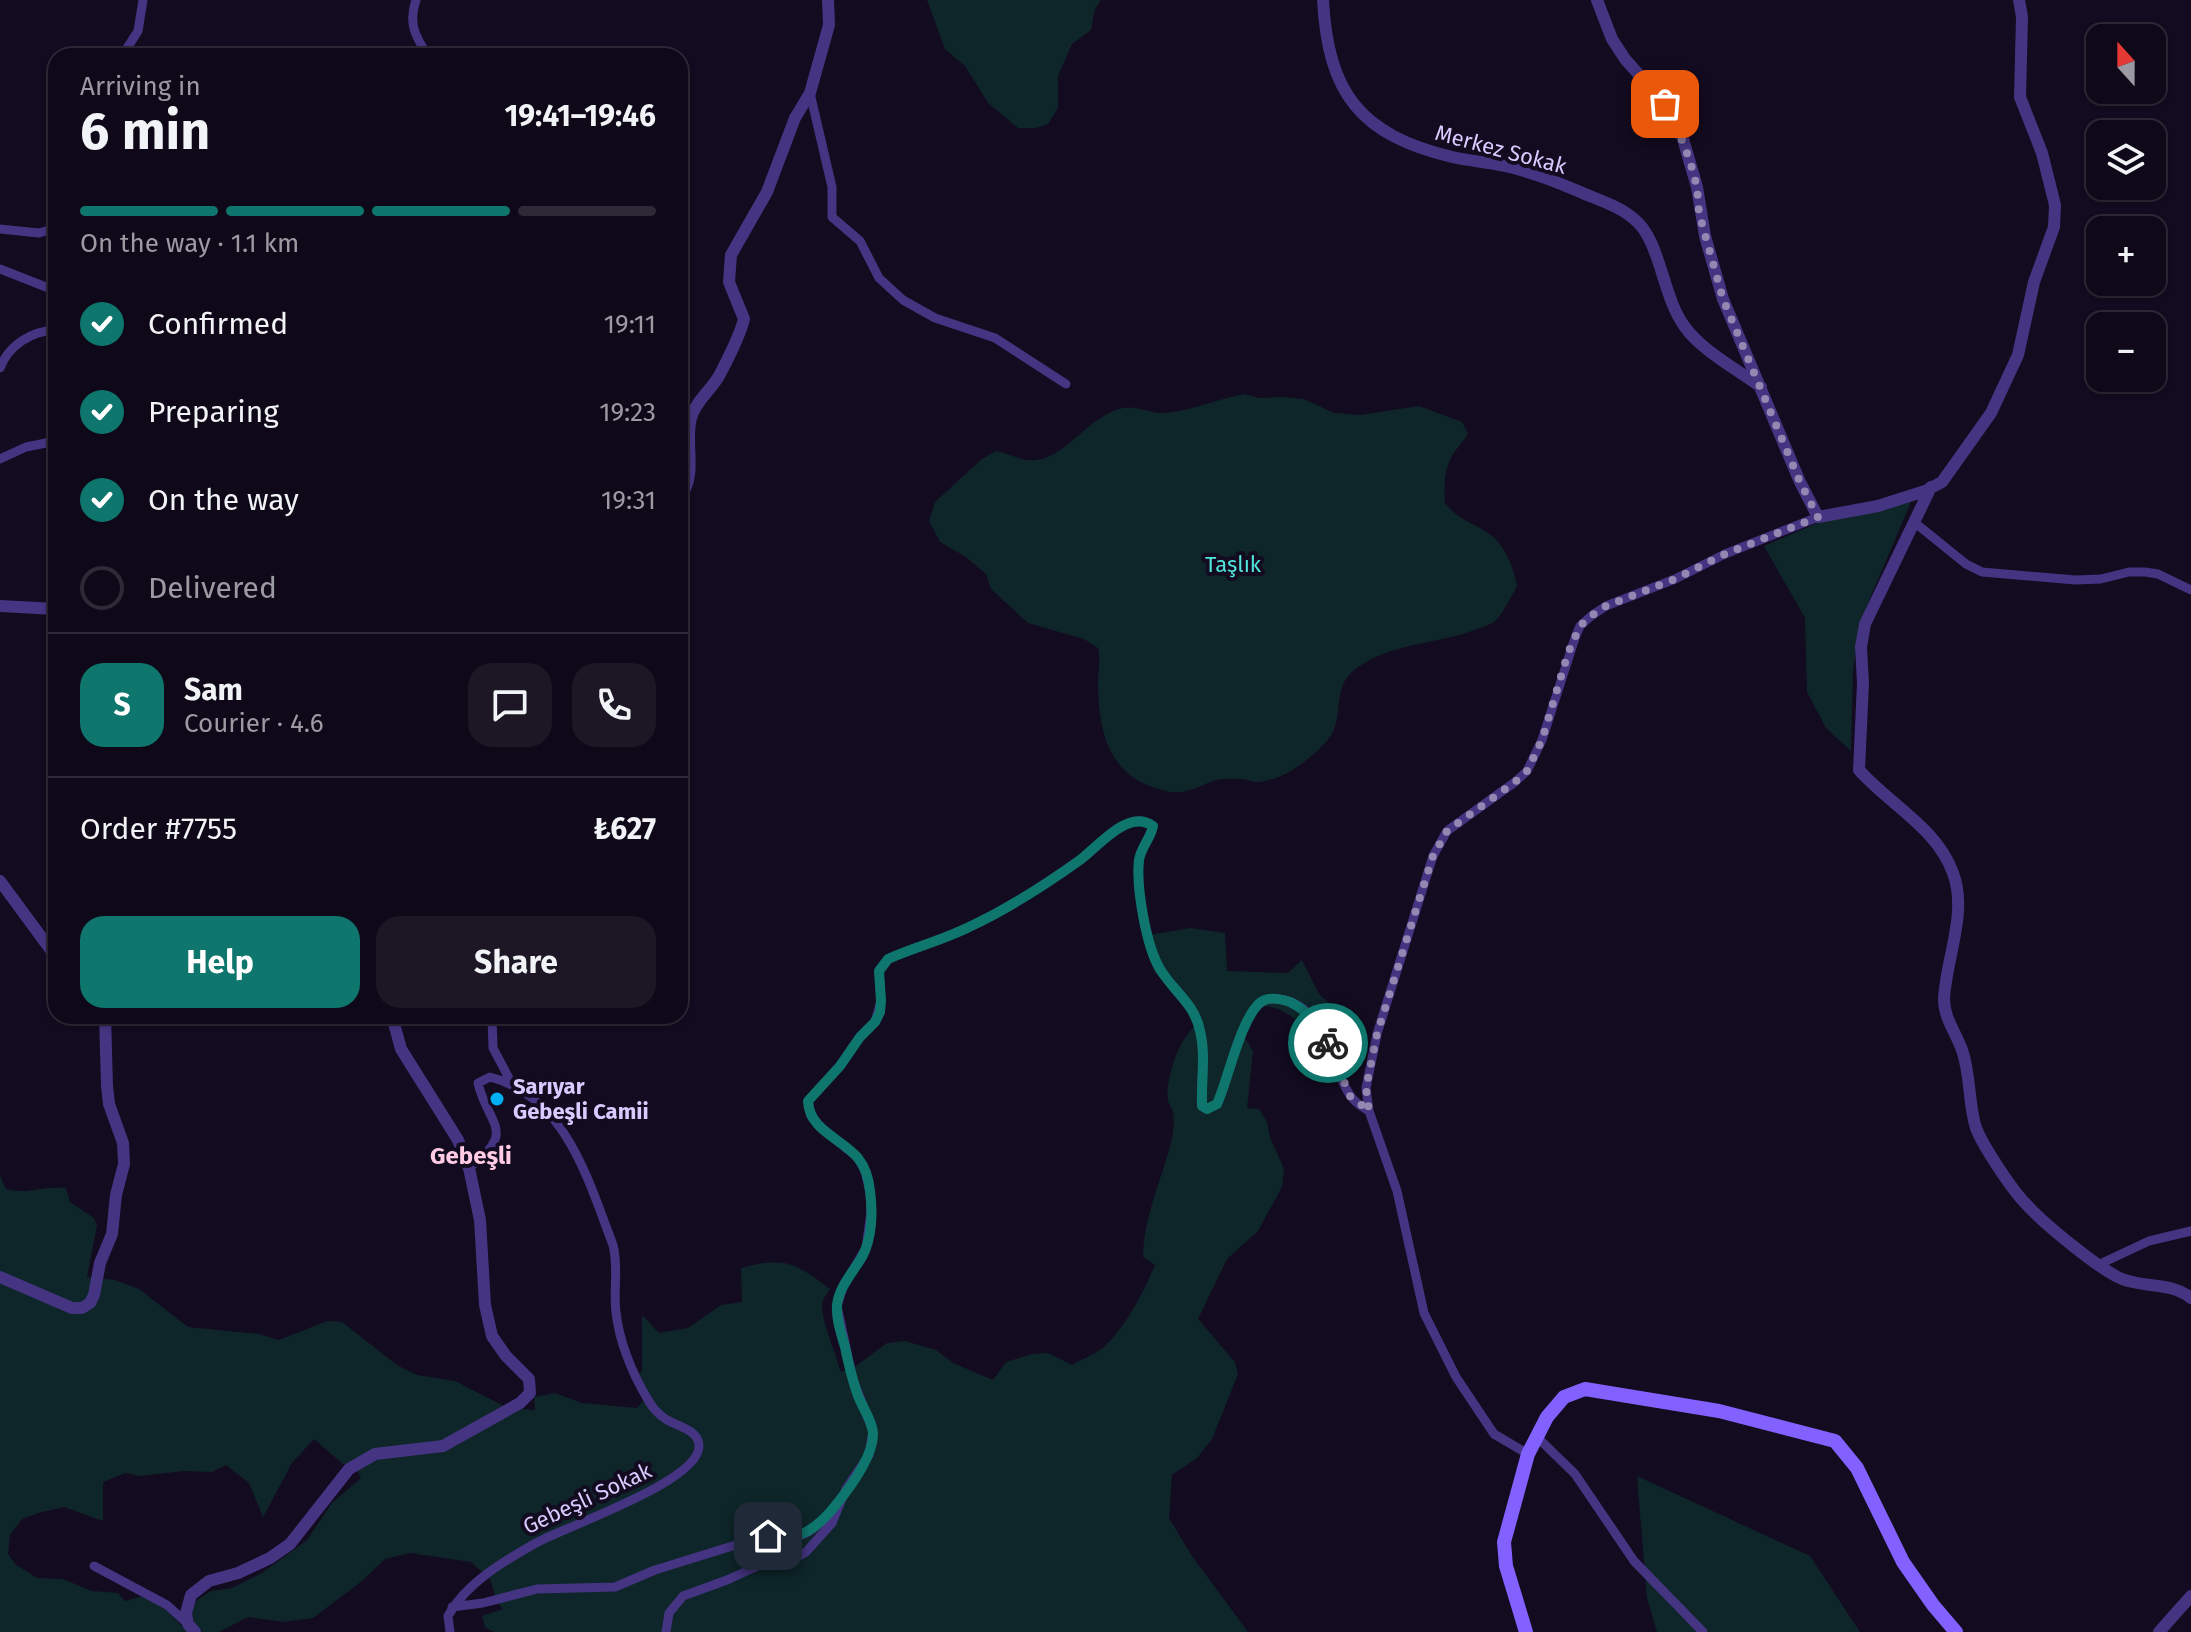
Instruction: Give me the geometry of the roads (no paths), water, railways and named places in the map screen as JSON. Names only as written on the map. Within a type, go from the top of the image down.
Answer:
[{"type":"main road","points":[[1526,1632],[1506,1566],[1504,1542],[1528,1454],[1547,1417],[1564,1397],[1585,1389],[1719,1411],[1835,1441],[1857,1468],[1903,1562],[1956,1632]]},
{"type":"street","points":[[127,48],[138,31],[143,0]]},
{"type":"street","points":[[416,0],[412,26],[424,48]]},
{"type":"street","points":[[688,483],[692,414],[718,377],[744,319],[729,282],[731,255],[767,192],[795,118],[810,93],[829,25],[828,0]]},
{"type":"street","name":"Merkez Sokak","points":[[1323,0],[1328,46],[1335,70],[1351,101],[1362,114],[1398,139],[1452,157],[1528,172],[1607,204],[1635,219],[1645,229],[1663,283],[1684,327],[1761,387]]},
{"type":"street","points":[[1597,0],[1612,39],[1625,59],[1665,104],[1683,139],[1697,187],[1702,225],[1723,299],[1800,482],[1818,517]]},
{"type":"street","points":[[1528,1454],[1494,1434],[1456,1377],[1424,1313],[1397,1191],[1369,1111],[1366,1088],[1377,1034],[1433,856],[1447,831],[1527,771],[1542,740],[1568,653],[1580,626],[1606,606],[1818,517],[1878,506],[1931,487],[1942,482],[1955,466],[1991,413],[2008,379],[2025,329],[2034,282],[2054,227],[2055,205],[2051,183],[2020,97],[2022,17],[2019,0]]},
{"type":"street","points":[[810,93],[832,187],[832,217],[860,241],[879,278],[918,310],[995,338],[1066,384]]},
{"type":"street","points":[[0,229],[39,233],[48,230]]},
{"type":"street","points":[[0,269],[48,288]]},
{"type":"street","points":[[0,368],[8,354],[27,336],[48,332]]},
{"type":"street","points":[[0,459],[26,447],[48,443]]},
{"type":"street","points":[[1931,487],[1865,624],[1861,647],[1863,683],[1859,770],[1922,828],[1941,850],[1954,874],[1957,925],[1947,970],[1944,1003],[1947,1019],[1962,1049],[1976,1128],[2023,1202],[2046,1223],[2119,1278],[2176,1289],[2191,1298]]},
{"type":"street","points":[[1914,522],[1966,564],[1982,572],[2075,580],[2145,572],[2158,574],[2191,590]]},
{"type":"street","points":[[0,606],[48,609]]},
{"type":"street","points":[[450,1632],[448,1616],[452,1607],[483,1603],[537,1589],[615,1587],[655,1570],[755,1539],[803,1535],[816,1528],[842,1498],[869,1455],[872,1442],[873,1431],[853,1380],[837,1306],[843,1287],[866,1248],[871,1212],[870,1192],[864,1167],[856,1156],[821,1128],[811,1116],[808,1101],[875,1022],[881,1001],[879,971],[888,959],[984,920],[1082,859],[1119,829],[1139,821],[1148,822],[1153,826],[1140,856],[1138,875],[1145,920],[1158,967],[1191,1007],[1200,1031],[1202,1106],[1207,1109],[1217,1104],[1249,1018],[1259,1003],[1274,998],[1296,1005],[1315,1022],[1325,1037],[1350,1096],[1369,1111]]},
{"type":"street","points":[[0,881],[48,946]]},
{"type":"street","points":[[0,1277],[72,1308],[82,1308],[90,1303],[94,1295],[100,1263],[112,1234],[125,1153],[109,1104],[105,1024]]},
{"type":"street","points":[[191,1628],[186,1613],[191,1595],[209,1581],[238,1573],[270,1558],[290,1544],[349,1469],[375,1454],[443,1446],[520,1403],[530,1393],[529,1379],[498,1346],[487,1320],[480,1220],[469,1168],[458,1140],[401,1049],[394,1024]]},
{"type":"street","name":"Gebeşli Sokak","points":[[452,1607],[472,1585],[536,1543],[662,1486],[684,1470],[699,1450],[695,1434],[665,1419],[640,1387],[624,1346],[616,1311],[617,1261],[574,1147],[540,1103],[513,1085],[493,1048],[492,1024]]},
{"type":"street","points":[[469,1168],[495,1142],[497,1132],[478,1083],[490,1077],[513,1085]]},
{"type":"street","points":[[2100,1264],[2149,1241],[2191,1231]]},
{"type":"street","points":[[1537,1437],[1575,1474],[1634,1561],[1703,1632]]},
{"type":"street","points":[[666,1632],[669,1613],[683,1596],[764,1563],[797,1557],[806,1552],[832,1523],[842,1498]]},
{"type":"street","points":[[94,1566],[167,1605],[191,1628]]},
{"type":"street","points":[[2159,1632],[2191,1596]]},
{"type":"place","name":"Sarıyar Gebeşli Camii","points":[[497,1099]]},
{"type":"district","name":"Gebeşli","points":[[471,1156]]},
{"type":"park label","name":"Taşlık","points":[[1233,564]]}]
